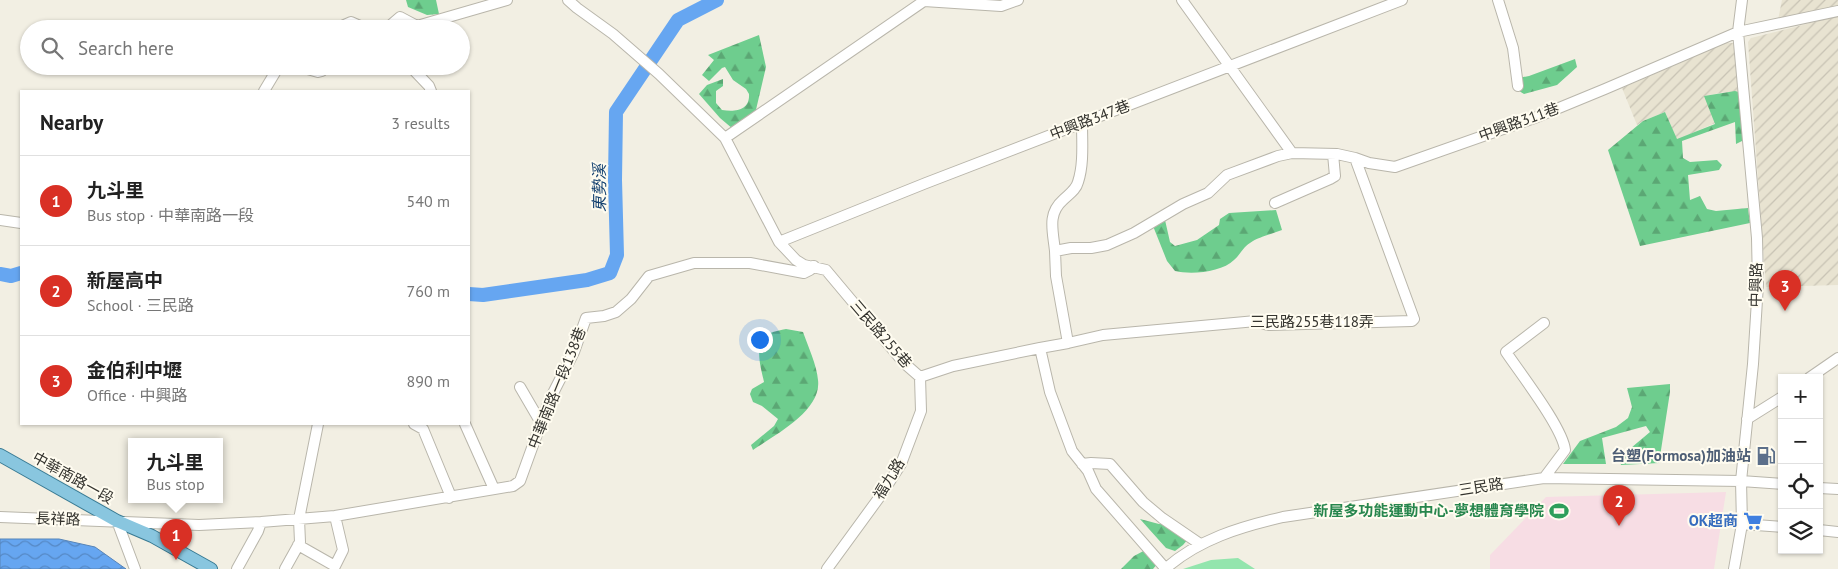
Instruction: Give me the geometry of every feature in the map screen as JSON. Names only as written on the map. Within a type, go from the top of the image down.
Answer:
[{"type":"main road","name":"中華南路一段","points":[[0,455],[117,521],[152,536],[211,569]]},
{"type":"street","points":[[440,20],[507,0]]},
{"type":"street","name":"三民路255巷","points":[[568,0],[613,34],[659,74],[724,138],[779,242],[796,260],[804,265],[826,270],[904,363],[920,376],[953,366],[1068,343]]},
{"type":"street","points":[[724,138],[924,0],[1001,6],[1018,0]]},
{"type":"street","points":[[1055,251],[1107,245],[1134,233],[1183,204],[1208,193],[1227,175],[1292,152],[1182,0]]},
{"type":"street","name":"中興路347巷","points":[[779,242],[1402,0]]},
{"type":"street","points":[[1498,0],[1513,48],[1518,86]]},
{"type":"street","name":"中興路","points":[[1734,569],[1742,524],[1741,481],[1753,364],[1757,293],[1757,246],[1738,32],[1742,0]]},
{"type":"street","name":"中興路311巷","points":[[1292,152],[1333,154],[1355,158],[1369,164],[1395,167],[1537,117],[1605,90],[1738,32],[1838,11]]},
{"type":"street","points":[[396,20],[400,16],[406,20]]},
{"type":"street","points":[[265,90],[274,75]]},
{"type":"street","points":[[419,75],[431,90]]},
{"type":"street","points":[[1068,343],[1056,276],[1052,224],[1054,210],[1057,205],[1076,188],[1079,180],[1082,123]]},
{"type":"street","points":[[1275,203],[1330,180],[1335,176],[1333,154]]},
{"type":"street","name":"三民路255巷118弄","points":[[1068,343],[1103,335],[1256,321],[1268,325],[1414,319],[1355,158]]},
{"type":"street","points":[[0,220],[20,223]]},
{"type":"street","name":"中華南路一段138巷","points":[[117,521],[199,526],[336,516],[513,486],[520,481],[541,423],[563,370],[574,352],[586,318],[604,316],[616,312],[632,299],[649,276],[694,263],[750,263],[804,273],[814,266]]},
{"type":"street","points":[[1544,323],[1506,352],[1564,442],[1565,450],[1544,478]]},
{"type":"street","points":[[1040,348],[1050,392],[1072,451],[1088,471],[1096,489],[1165,569]]},
{"type":"street","points":[[1815,374],[1838,358]]},
{"type":"street","name":"福九路","points":[[827,569],[881,495],[901,464],[921,411],[920,376]]},
{"type":"street","points":[[520,387],[541,423]]},
{"type":"street","points":[[1747,419],[1778,400]]},
{"type":"street","points":[[285,569],[298,545],[299,519],[318,425]]},
{"type":"street","points":[[416,425],[423,429],[449,492],[449,498]]},
{"type":"street","points":[[465,425],[494,489]]},
{"type":"street","points":[[1082,464],[1091,462],[1110,464],[1143,502],[1162,518],[1200,544]]},
{"type":"street","name":"三民路","points":[[1165,569],[1179,557],[1200,544],[1243,526],[1283,517],[1544,478],[1741,481],[1778,484]]},
{"type":"street","points":[[1823,488],[1838,489]]},
{"type":"street","points":[[298,545],[335,566],[343,550],[336,516]]},
{"type":"street","name":"長祥路","points":[[0,517],[117,521]]},
{"type":"street","points":[[117,521],[135,569]]},
{"type":"street","points":[[237,569],[261,522]]},
{"type":"street","points":[[1742,524],[1778,527]]},
{"type":"street","points":[[1823,530],[1838,532]]},
{"type":"shaded area","points":[[1782,0],[1838,0],[1838,6],[1835,9],[1777,25]]},
{"type":"shaded area","points":[[1838,16],[1838,285],[1766,287],[1748,42],[1751,38]]},
{"type":"shaded area","points":[[1726,43],[1733,43],[1742,93],[1725,92],[1705,96],[1715,123],[1677,140],[1665,112],[1637,125],[1622,88]]},
{"type":"shaded area","points":[[1726,492],[1714,569],[1490,569],[1490,555],[1546,497]]},
{"type":"green space","points":[[406,0],[436,0],[439,14],[427,15],[408,7]]},
{"type":"green space","points":[[759,35],[766,67],[755,114],[733,129],[720,118],[699,94],[707,85],[723,79],[723,86],[716,91],[716,103],[722,110],[732,111],[741,109],[747,104],[749,94],[746,89],[733,80],[725,67],[709,81],[702,75],[714,60],[708,55]]},
{"type":"green space","points":[[1575,59],[1577,67],[1557,85],[1524,94],[1517,90],[1513,84],[1512,79],[1529,76]]},
{"type":"green space","points":[[1735,91],[1742,93],[1744,140],[1736,144],[1735,122],[1682,141],[1683,158],[1690,162],[1717,160],[1722,165],[1719,170],[1688,175],[1690,200],[1700,196],[1707,209],[1716,211],[1748,208],[1750,223],[1640,246],[1608,150],[1643,121],[1665,112],[1677,139],[1715,124],[1704,96]]},
{"type":"green space","points":[[1276,210],[1282,230],[1253,241],[1229,264],[1206,272],[1190,273],[1175,271],[1167,261],[1153,226],[1165,220],[1170,242],[1175,246],[1197,240],[1219,225],[1220,219],[1229,213]]},
{"type":"green space","points":[[786,329],[803,332],[816,369],[817,391],[805,412],[753,450],[751,445],[774,426],[778,419],[762,406],[753,402],[750,394],[752,389],[764,382],[759,348],[764,337],[770,333]]},
{"type":"green space","points":[[1670,384],[1659,463],[1621,465],[1619,458],[1650,432],[1646,426],[1602,438],[1606,464],[1563,464],[1580,441],[1616,427],[1628,418],[1632,407],[1627,388]]},
{"type":"green space","points":[[1140,519],[1159,524],[1176,525],[1189,538],[1175,551],[1166,548]]},
{"type":"green space","points":[[1151,547],[1163,557],[1153,569],[1121,569],[1134,556]]},
{"type":"green space","points":[[1238,558],[1255,569],[1183,569],[1211,560]]},
{"type":"water","points":[[0,539],[59,539],[95,547],[126,569],[0,569]]},
{"type":"waterway","name":"東勢溪","points":[[470,294],[483,295],[587,280],[610,273],[617,255],[616,112],[678,20],[717,0]]},
{"type":"waterway","name":"東勢溪","points":[[0,274],[11,276],[20,273]]},
{"type":"place","name":"金伯利中壢","points":[[1785,311]]},
{"type":"place","name":"台塑(Formosa)加油站","points":[[1766,456]]},
{"type":"place","name":"新屋多功能運動中心-夢想體育學院","points":[[1559,511]]},
{"type":"place","name":"OK超商","points":[[1753,521]]},
{"type":"place","name":"新屋高中","points":[[1619,526]]},
{"type":"place","name":"九斗里","points":[[176,560]]}]
